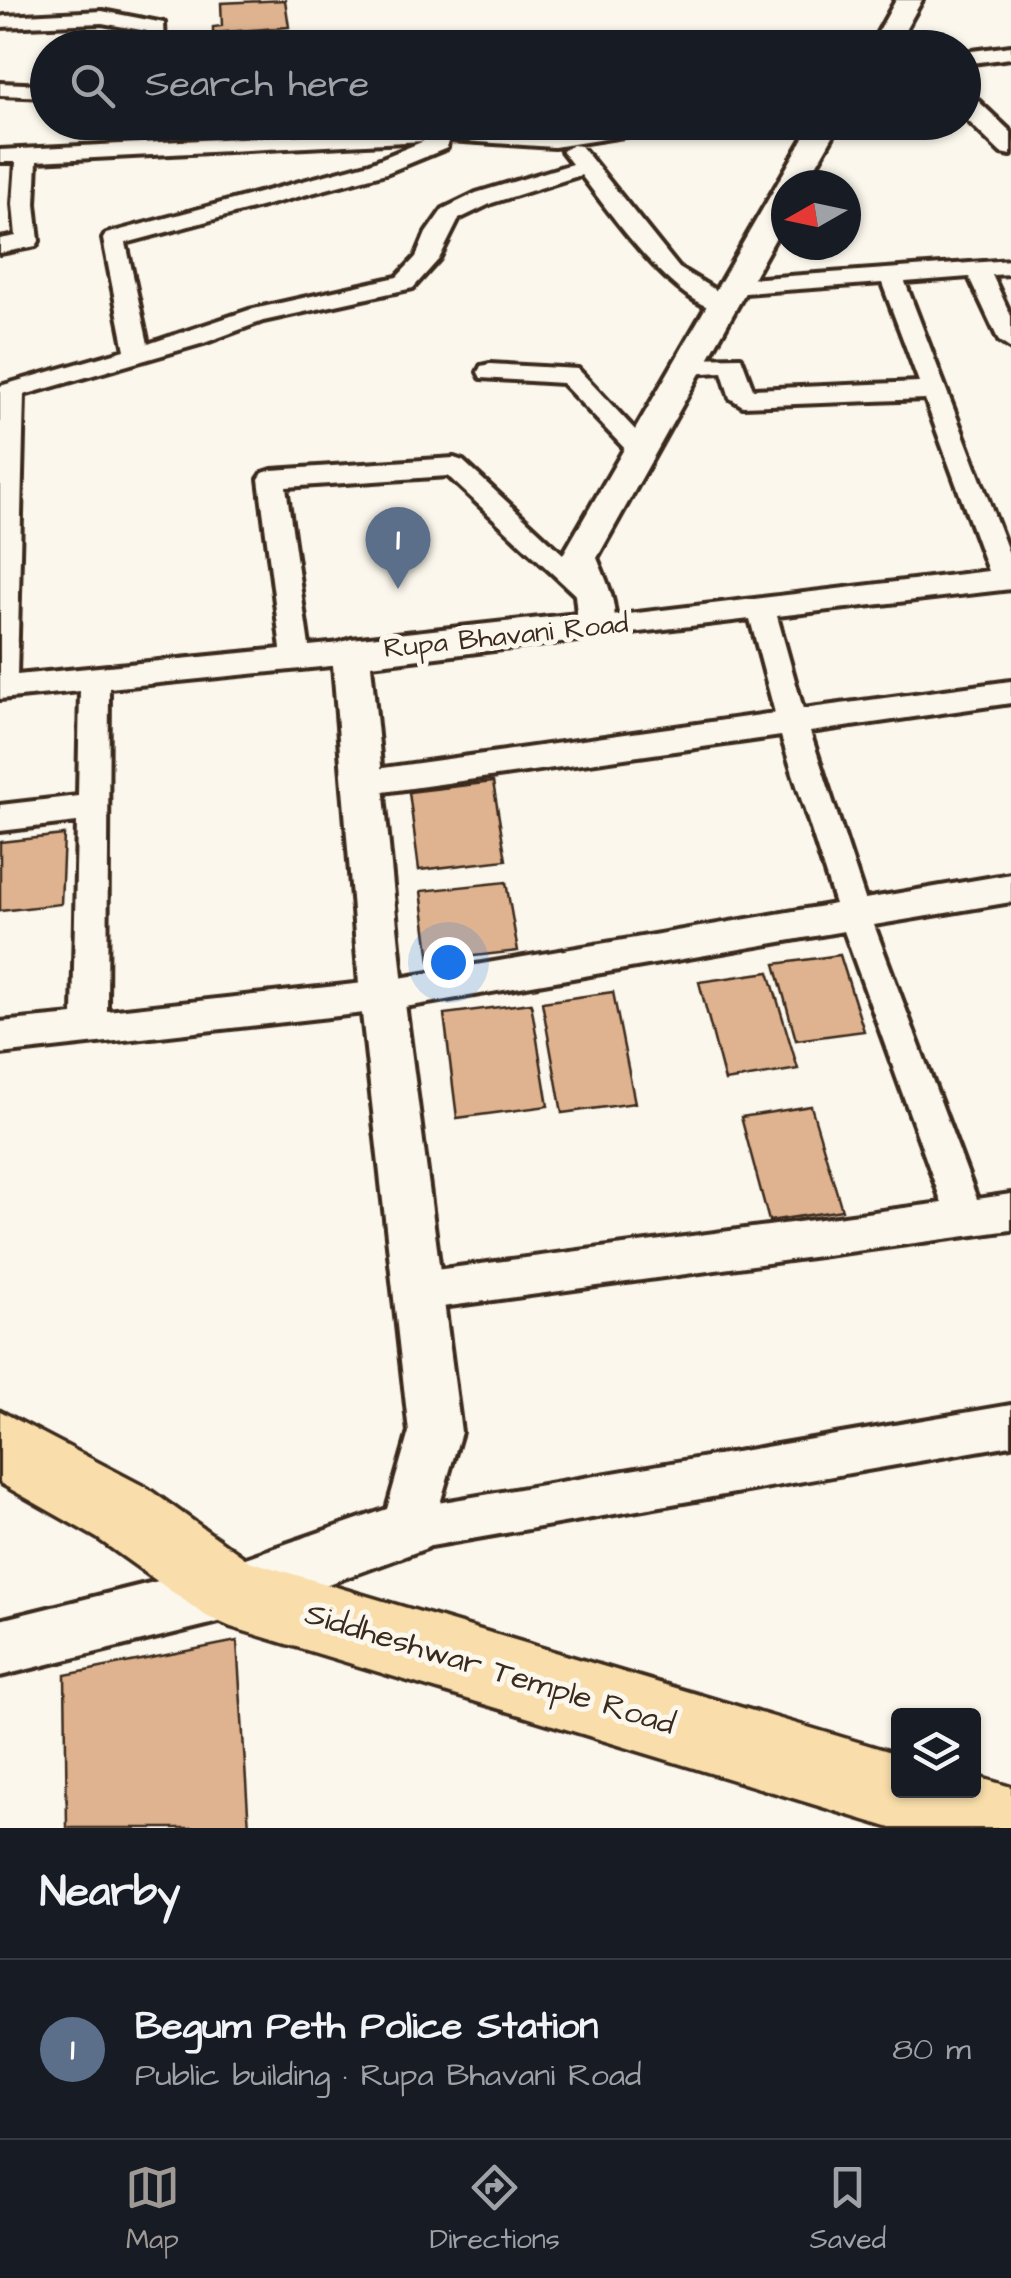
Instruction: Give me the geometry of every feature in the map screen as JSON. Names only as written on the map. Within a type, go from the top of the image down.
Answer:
[{"type":"highway","name":"Siddheshwar Temple Road","points":[[0,1444],[122,1514],[231,1592],[1011,1826]]},
{"type":"street","points":[[892,30],[909,0]]},
{"type":"street","points":[[6,14],[102,16],[157,30]]},
{"type":"street","points":[[981,56],[1011,52]]},
{"type":"street","points":[[0,89],[30,90]]},
{"type":"street","points":[[981,119],[1011,147]]},
{"type":"street","points":[[143,148],[144,140]]},
{"type":"street","points":[[0,156],[143,148],[206,140]]},
{"type":"street","points":[[138,355],[114,238],[378,168],[446,140]]},
{"type":"street","points":[[564,140],[671,273],[727,295],[890,275],[1011,267]]},
{"type":"street","points":[[800,170],[817,140]]},
{"type":"street","points":[[0,246],[28,242],[24,204],[26,154]]},
{"type":"street","points":[[1,688],[6,392],[138,355],[257,315],[405,283],[428,259],[437,232],[450,214],[484,198],[585,167]]},
{"type":"street","points":[[595,611],[579,558],[771,220]]},
{"type":"street","points":[[977,269],[1011,342]]},
{"type":"street","points":[[890,275],[1008,580]]},
{"type":"street","points":[[688,366],[732,362],[743,398],[934,390]]},
{"type":"street","points":[[490,372],[569,375],[640,449]]},
{"type":"street","points":[[296,657],[272,479],[454,466],[595,611]]},
{"type":"street","name":"Rupa Bhavani Road","points":[[1,688],[351,652],[595,611],[761,607],[1008,580]]},
{"type":"street","points":[[761,607],[790,724],[852,914],[966,1218]]},
{"type":"street","points":[[351,652],[382,996],[435,1432],[408,1529]]},
{"type":"street","points":[[90,1028],[95,678]]},
{"type":"street","points":[[362,782],[1011,692]]},
{"type":"street","points":[[0,818],[94,807]]},
{"type":"street","points":[[0,1038],[382,996],[1011,888]]},
{"type":"street","points":[[420,1291],[1011,1212]]},
{"type":"street","points":[[0,1648],[231,1592],[408,1529],[1011,1425]]},
{"type":"building","points":[[285,0],[289,27],[213,30],[222,26],[221,3]]},
{"type":"building","points":[[493,782],[506,860],[419,870],[409,792]]},
{"type":"building","points":[[64,835],[61,904],[0,911],[0,842]]},
{"type":"building","points":[[506,882],[518,951],[430,961],[421,891]]},
{"type":"building","points":[[840,955],[864,1031],[796,1040],[775,964]]},
{"type":"building","points":[[769,972],[798,1069],[725,1081],[699,982]]},
{"type":"building","points":[[613,992],[635,1103],[562,1113],[542,1002]]},
{"type":"building","points":[[531,1003],[548,1106],[457,1118],[444,1014]]},
{"type":"building","points":[[811,1106],[842,1210],[769,1221],[741,1117]]},
{"type":"building","points":[[237,1641],[249,1828],[67,1828],[65,1675]]},
{"type":"place","name":"Begum Peth Police Station","points":[[398,589]]}]
